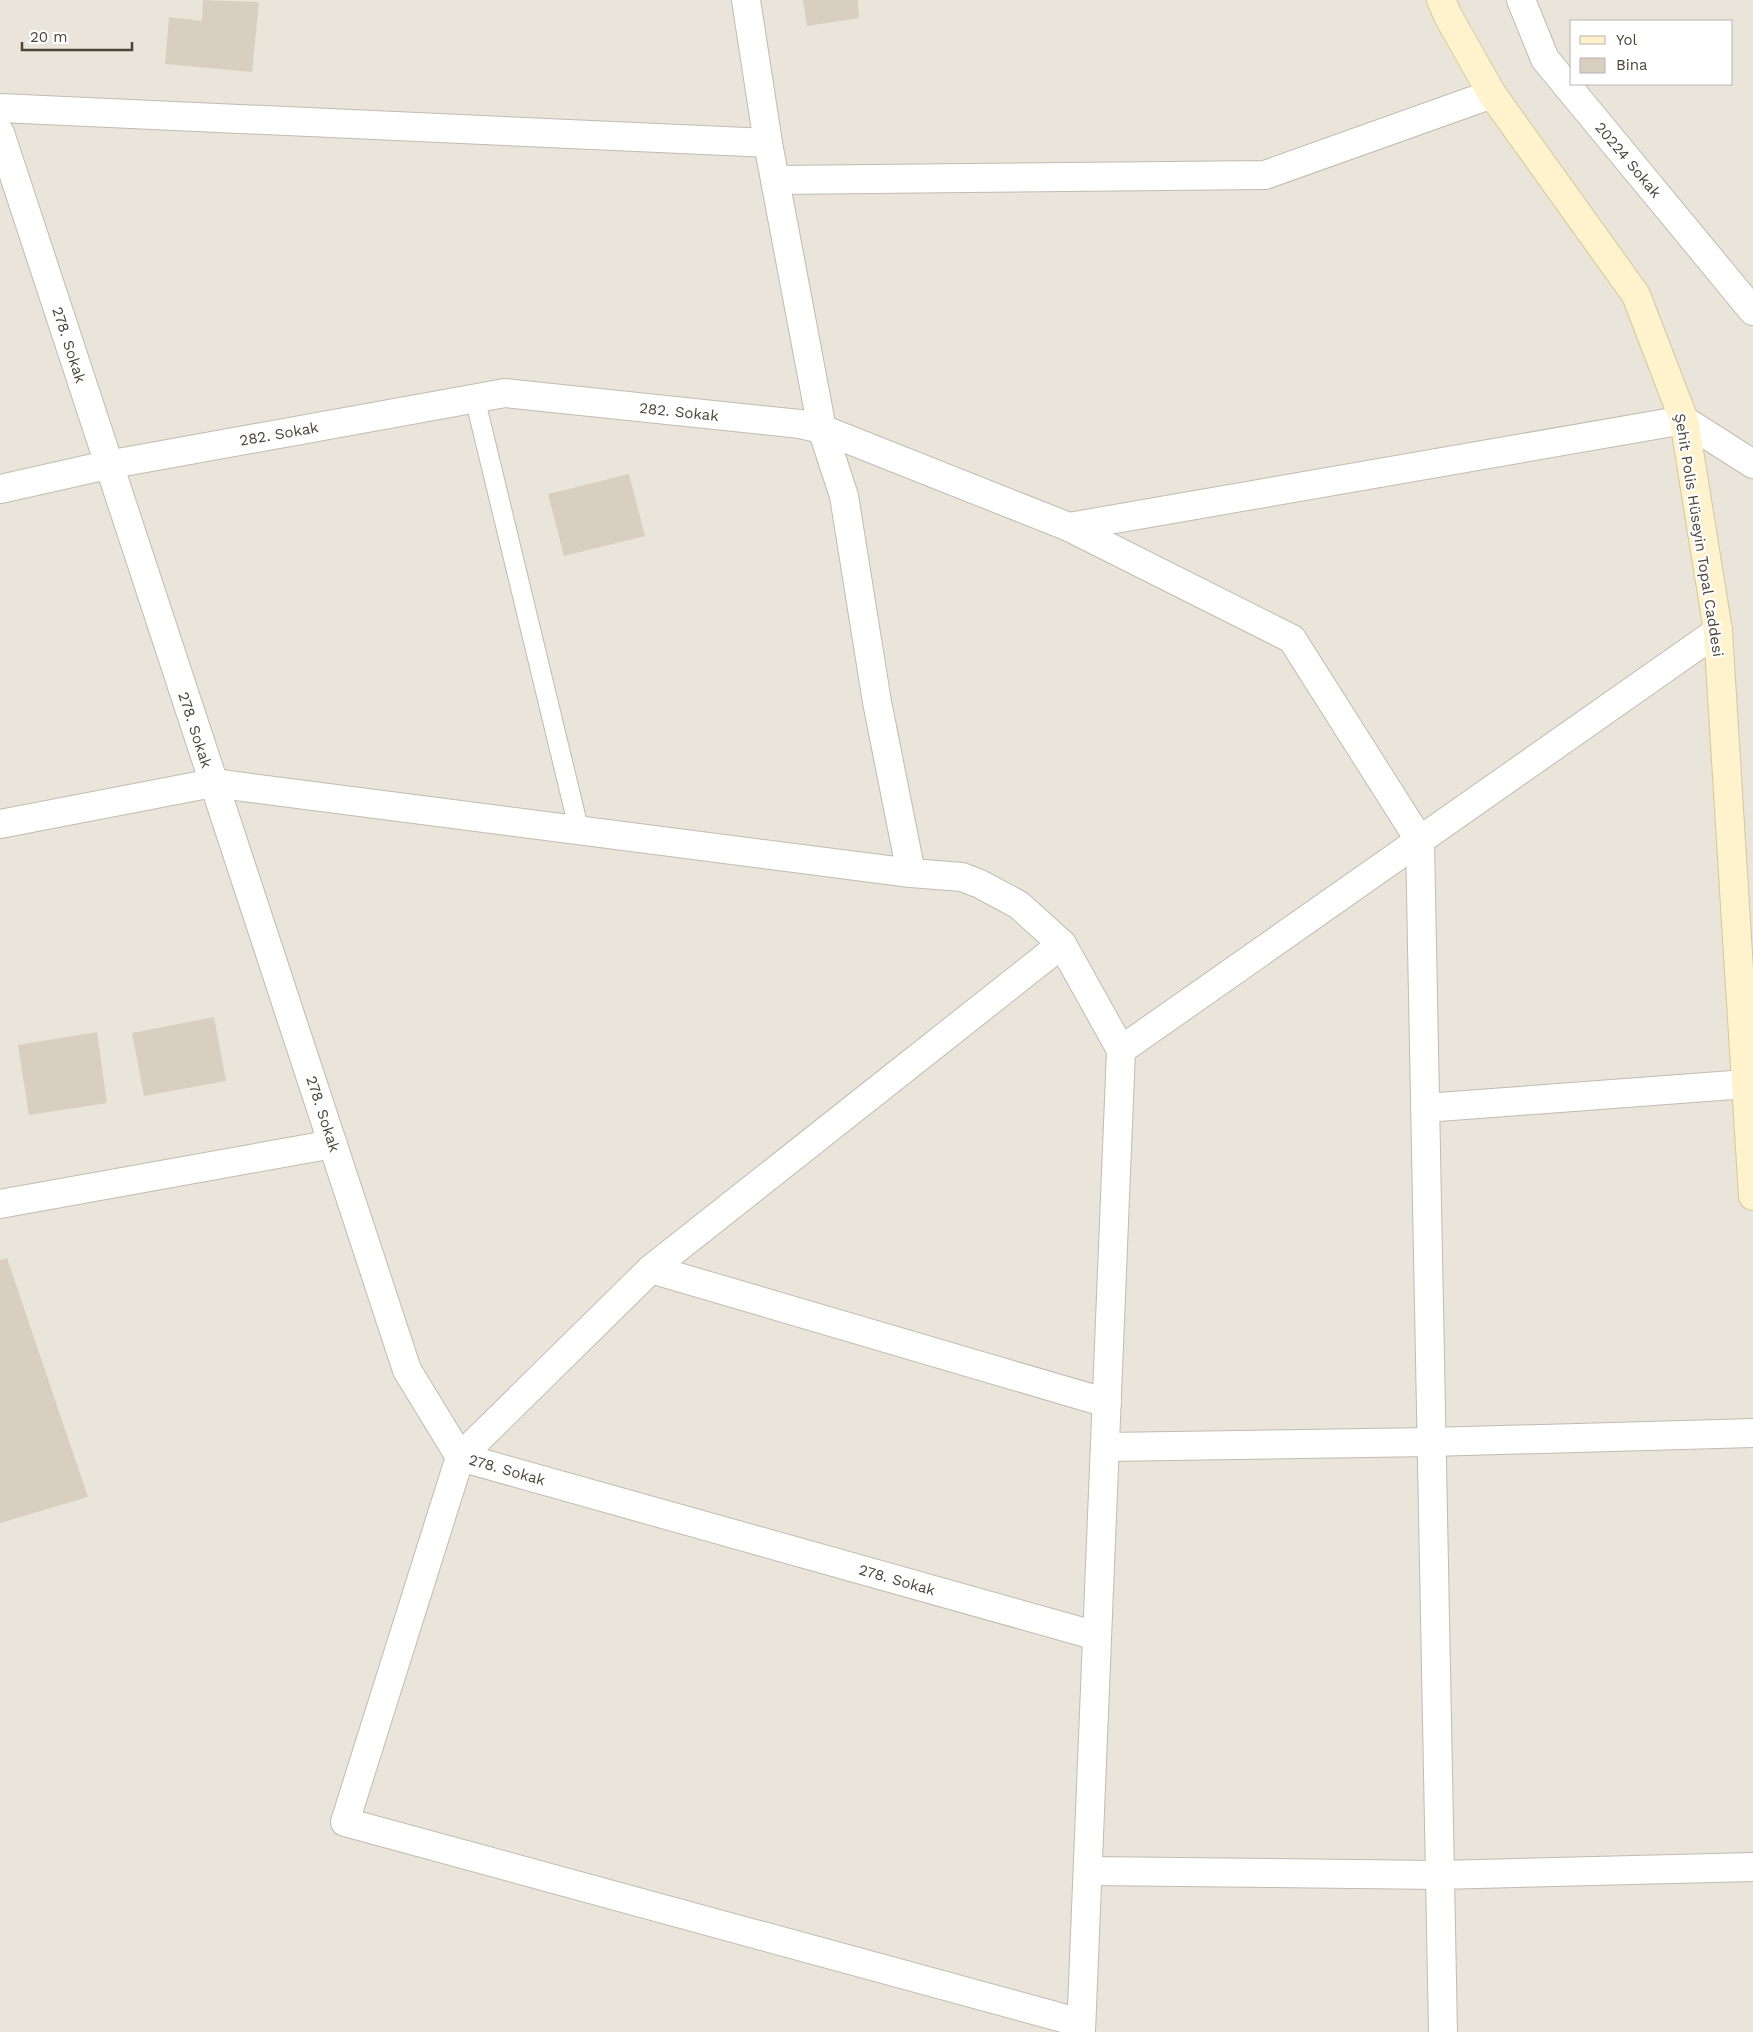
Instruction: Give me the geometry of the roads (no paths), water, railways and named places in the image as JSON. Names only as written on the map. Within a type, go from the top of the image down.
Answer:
[{"type":"main road","name":"Şehit Polis Hüseyin Topal Caddesi","points":[[1441,0],[1492,94],[1636,295],[1684,420],[1718,632],[1753,1196]]},
{"type":"street","points":[[746,0],[768,143],[822,429],[844,496],[877,702],[911,873]]},
{"type":"street","name":"20224 Sokak","points":[[1521,0],[1545,59],[1753,311]]},
{"type":"street","points":[[775,180],[1265,175],[1492,94]]},
{"type":"street","points":[[0,108],[768,143]]},
{"type":"street","name":"278. Sokak","points":[[0,133],[107,465],[333,1144],[406,1370],[460,1457],[1097,1636]]},
{"type":"street","name":"282. Sokak","points":[[0,489],[107,465],[505,394],[800,424],[822,429],[1069,527],[1292,639],[1420,841]]},
{"type":"street","points":[[1069,527],[1684,420],[1753,464]]},
{"type":"street","points":[[1121,1050],[1718,632]]},
{"type":"street","points":[[0,824],[213,783],[911,873],[962,877],[1019,904],[1062,944],[1121,1050],[1081,2027],[345,1822],[460,1457],[651,1269],[1062,944]]},
{"type":"street","points":[[1420,841],[1443,2032]]},
{"type":"street","points":[[1424,1108],[1746,1084]]},
{"type":"street","points":[[0,1204],[333,1144]]},
{"type":"street","points":[[651,1269],[1107,1404]]},
{"type":"street","points":[[1105,1447],[1431,1442],[1753,1433]]},
{"type":"street","points":[[1088,1871],[1439,1875],[1753,1867]]},
{"type":"lane","points":[[475,399],[579,830]]}]
